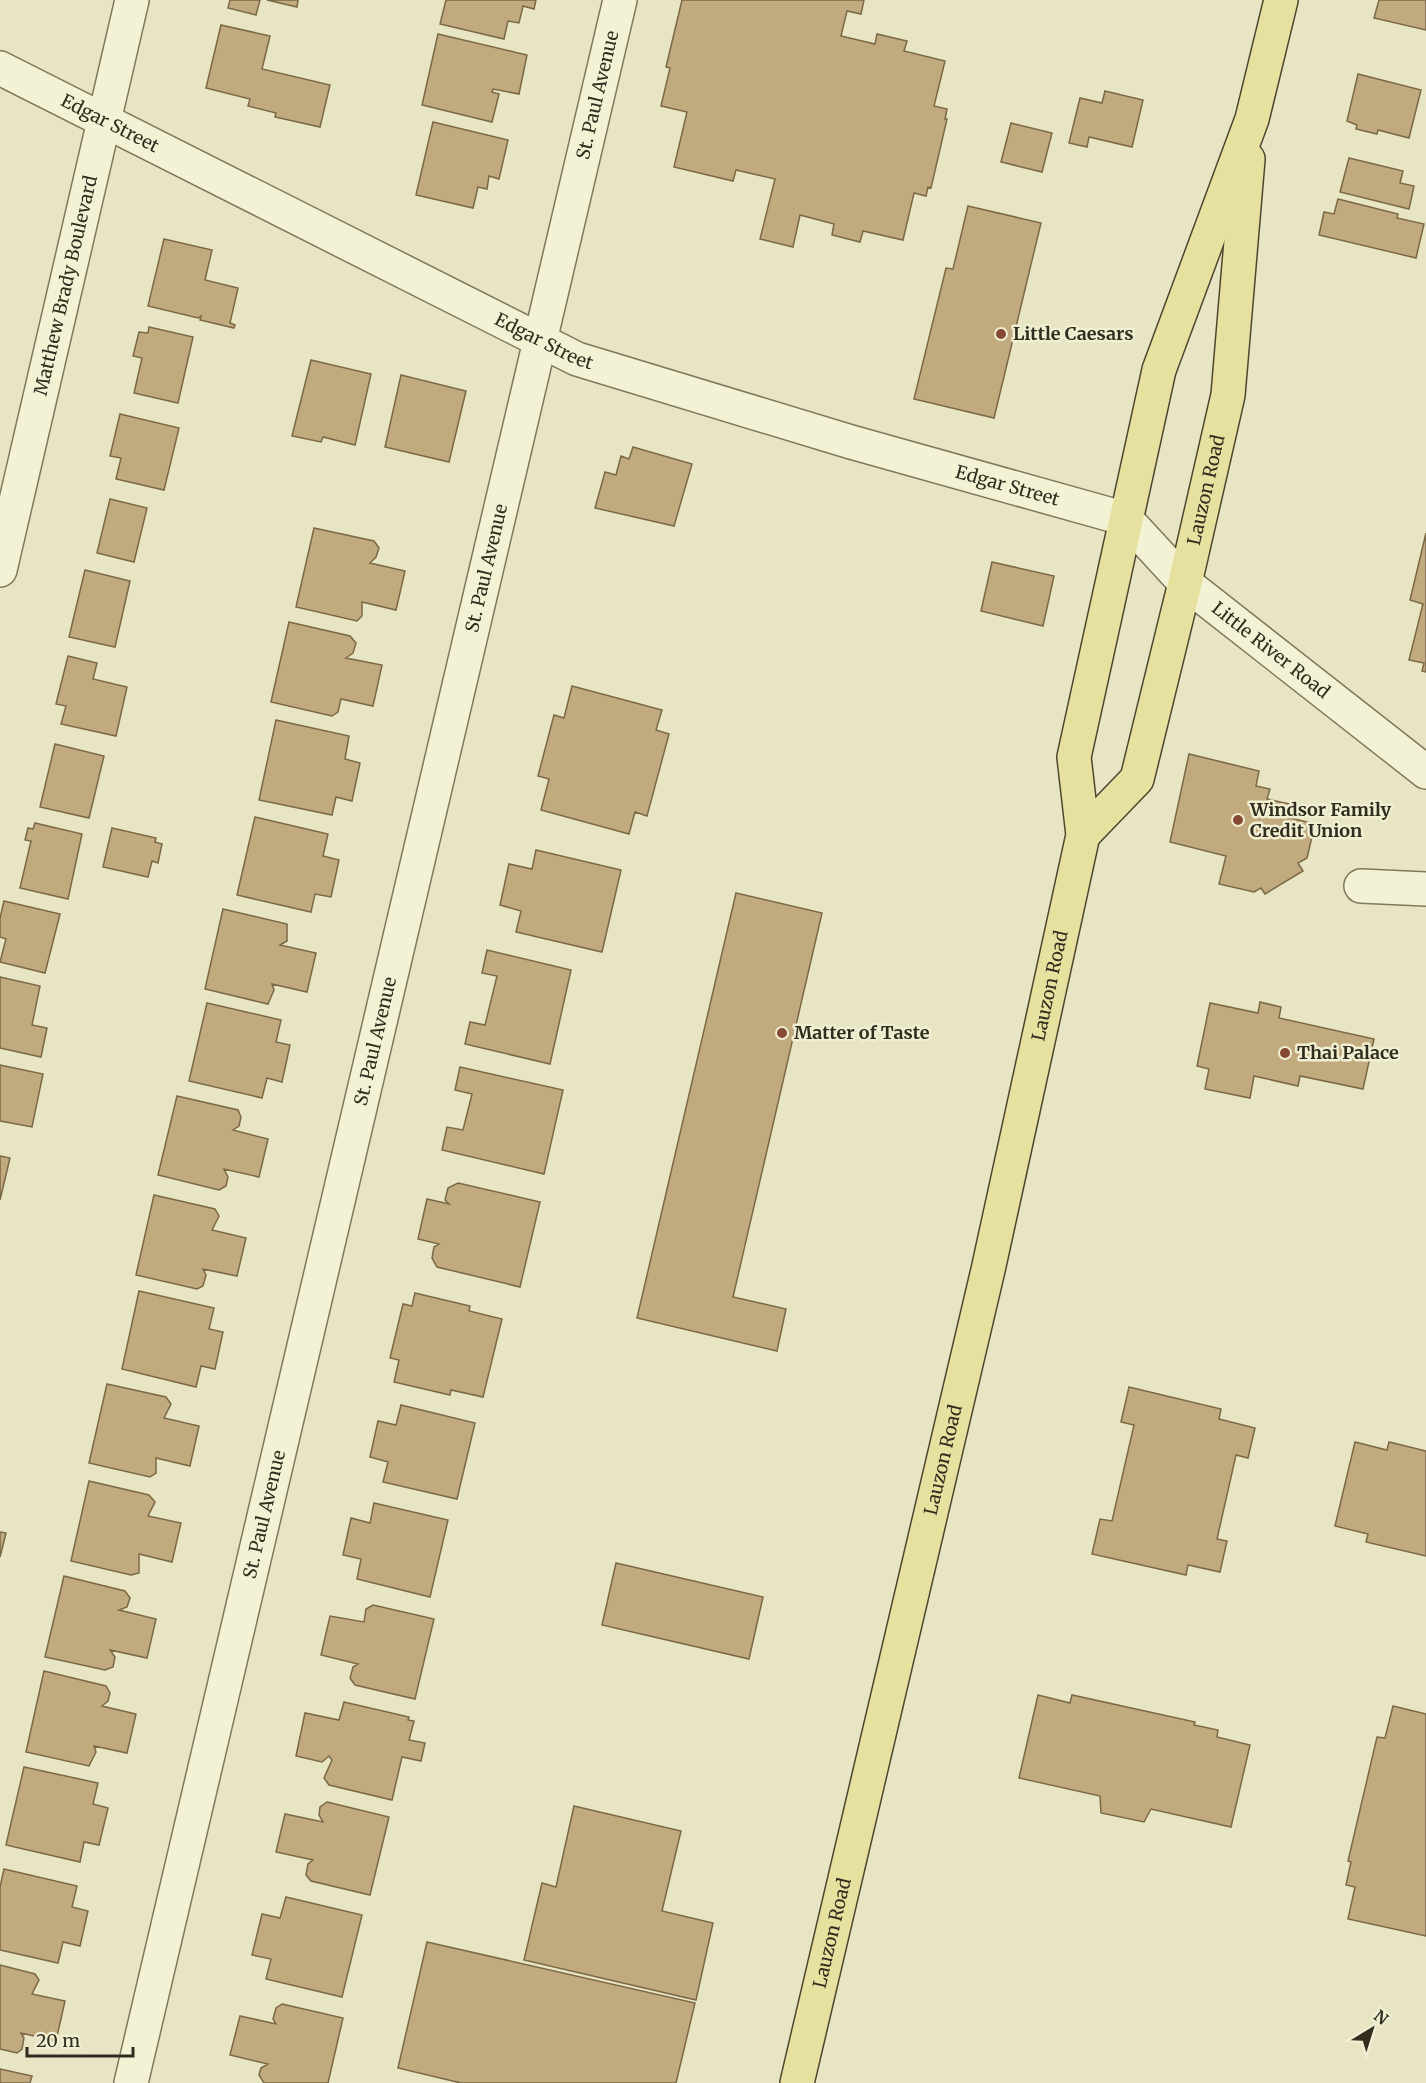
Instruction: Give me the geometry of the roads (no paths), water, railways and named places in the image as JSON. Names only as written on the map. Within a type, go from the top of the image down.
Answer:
[{"type":"main road","name":"Lauzon Road","points":[[797,2083],[988,1270],[1083,835],[1074,757],[1159,370],[1252,119],[1281,0]]},
{"type":"main road","name":"Lauzon Road","points":[[1083,835],[1137,779],[1185,583],[1228,395],[1252,119]]},
{"type":"street","name":"Matthew Brady Boulevard","points":[[0,570],[132,0]]},
{"type":"street","name":"St. Paul Avenue","points":[[131,2083],[542,343],[620,0]]},
{"type":"street","name":"Edgar Street","points":[[0,68],[542,343],[617,374],[1126,519]]},
{"type":"street","name":"Little River Road","points":[[1126,519],[1185,583],[1426,772]]},
{"type":"street","points":[[1361,886],[1426,889]]},
{"type":"place","name":"Little Caesars","points":[[1001,334]]},
{"type":"place","name":"Windsor Family Credit Union","points":[[1238,820]]},
{"type":"place","name":"Matter of Taste","points":[[782,1033]]},
{"type":"place","name":"Thai Palace","points":[[1285,1053]]}]
